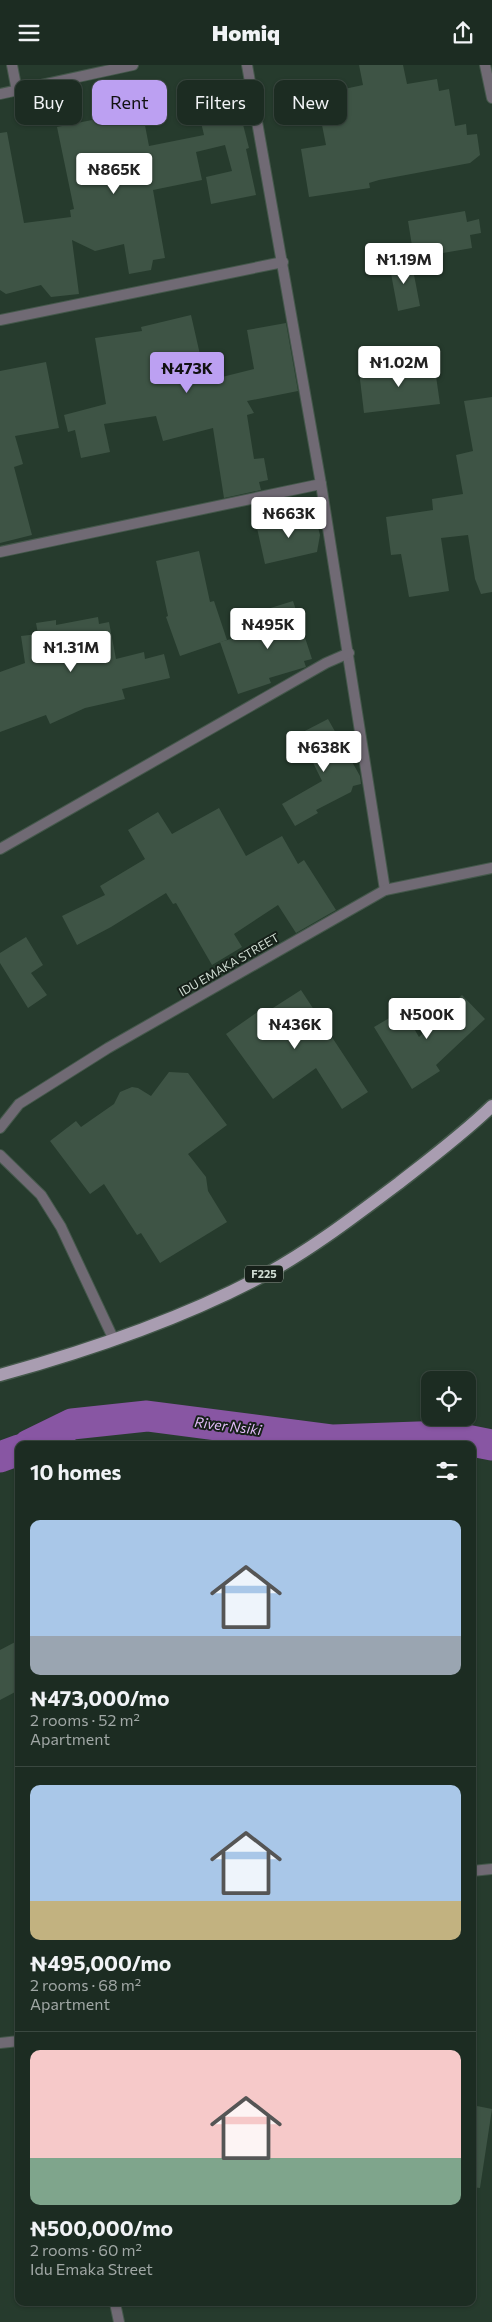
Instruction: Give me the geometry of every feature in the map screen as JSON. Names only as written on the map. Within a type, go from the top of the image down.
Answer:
[{"type":"main road","name":"F225","points":[[0,1375],[114,1341],[174,1317],[267,1273],[332,1234],[464,1133],[492,1106]]},
{"type":"street","points":[[12,65],[15,81]]},
{"type":"street","points":[[66,80],[133,65]]},
{"type":"street","points":[[247,65],[321,484],[385,889]]},
{"type":"street","points":[[485,65],[492,98]]},
{"type":"street","points":[[0,94],[15,91]]},
{"type":"street","points":[[0,320],[283,262]]},
{"type":"street","points":[[0,552],[321,484]]},
{"type":"street","points":[[0,849],[326,663],[349,653]]},
{"type":"street","name":"IDU EMAKA STREET","points":[[0,1128],[19,1104],[100,1053],[385,889],[492,868]]},
{"type":"street","points":[[0,1155],[41,1195],[61,1227],[114,1341]]},
{"type":"street","points":[[476,1871],[492,1869]]},
{"type":"street","points":[[0,2043],[15,2041]]},
{"type":"street","points":[[116,2306],[119,2322]]},
{"type":"building","points":[[359,65],[403,65],[407,84],[437,79],[439,91],[449,89],[455,126],[466,124],[467,135],[477,134],[480,155],[470,163],[369,183],[370,188],[309,197],[301,149],[326,145],[322,125],[347,125],[347,88],[363,85]]},
{"type":"building","points":[[92,120],[92,125],[145,125],[149,146],[204,135],[202,125],[243,125],[249,148],[246,149],[256,195],[211,204],[206,177],[232,171],[225,145],[196,152],[202,180],[153,190],[165,258],[153,260],[151,270],[129,274],[124,244],[95,251],[72,240],[79,294],[51,297],[41,285],[6,294],[0,290],[0,133],[7,132],[24,223],[71,217],[70,210],[74,209],[57,127],[82,125],[82,122]]},
{"type":"building","points":[[465,211],[467,222],[479,219],[481,233],[470,235],[472,248],[414,258],[408,221]]},
{"type":"building","points":[[411,259],[420,306],[398,311],[389,263]]},
{"type":"building","points":[[191,315],[206,381],[254,369],[247,330],[286,323],[298,391],[247,401],[254,413],[247,415],[254,459],[264,458],[268,480],[259,482],[261,490],[224,498],[213,428],[163,441],[156,416],[104,424],[110,452],[81,458],[75,430],[68,432],[64,415],[106,404],[95,338],[142,331],[141,327]]},
{"type":"building","points":[[46,362],[59,428],[15,436],[23,464],[14,467],[32,535],[0,543],[0,371]]},
{"type":"building","points":[[434,362],[440,404],[364,413],[359,371]]},
{"type":"building","points":[[492,397],[492,592],[481,594],[475,579],[468,535],[441,538],[449,591],[409,597],[401,554],[391,555],[386,517],[433,510],[432,499],[463,494],[456,455],[473,451],[464,401]]},
{"type":"building","points":[[315,515],[320,535],[317,552],[265,564],[257,528]]},
{"type":"building","points":[[199,551],[210,602],[214,601],[227,640],[180,656],[166,617],[168,616],[156,561]]},
{"type":"building","points":[[293,601],[312,659],[304,661],[306,667],[269,678],[271,683],[238,694],[220,642],[270,628],[264,610]]},
{"type":"building","points":[[98,617],[99,624],[109,622],[116,659],[144,652],[145,659],[164,654],[170,678],[122,689],[125,699],[85,708],[50,724],[46,715],[0,732],[0,672],[25,663],[21,636],[38,634],[36,623],[56,620],[56,625]]},
{"type":"building","points":[[328,719],[360,776],[361,784],[353,786],[351,792],[316,810],[318,813],[295,826],[282,804],[322,781],[299,734]]},
{"type":"building","points":[[219,808],[246,856],[282,836],[298,864],[304,860],[336,910],[296,933],[278,905],[234,934],[242,947],[212,965],[176,903],[173,904],[166,893],[111,927],[77,945],[62,916],[105,895],[100,886],[145,859],[128,830],[158,812],[172,834]]},
{"type":"building","points":[[26,937],[43,965],[31,973],[47,995],[28,1008],[0,963],[0,953]]},
{"type":"building","points":[[301,990],[368,1092],[342,1109],[316,1068],[273,1099],[226,1034],[259,1011],[262,1015]]},
{"type":"building","points":[[462,995],[485,1019],[436,1065],[440,1071],[412,1089],[374,1027],[403,1010],[419,1037]]},
{"type":"building","points":[[169,1072],[188,1073],[227,1125],[188,1154],[206,1177],[208,1191],[227,1222],[160,1263],[141,1233],[137,1235],[104,1184],[90,1194],[50,1141],[76,1121],[81,1127],[114,1104],[120,1092],[132,1087],[138,1088],[151,1096]]},
{"type":"building","points":[[15,1642],[15,1692],[0,1700],[0,1650]]},
{"type":"building","points":[[476,2106],[492,2109],[480,2188],[476,2188]]},
{"type":"waterway","name":"River Nsiki","points":[[37,1441],[72,1424],[147,1416],[333,1440],[446,1436],[472,1441]]},
{"type":"waterway","name":"River Nsiki","points":[[476,1442],[492,1445]]},
{"type":"waterway","name":"River Nsiki","points":[[0,1457],[15,1451]]}]
